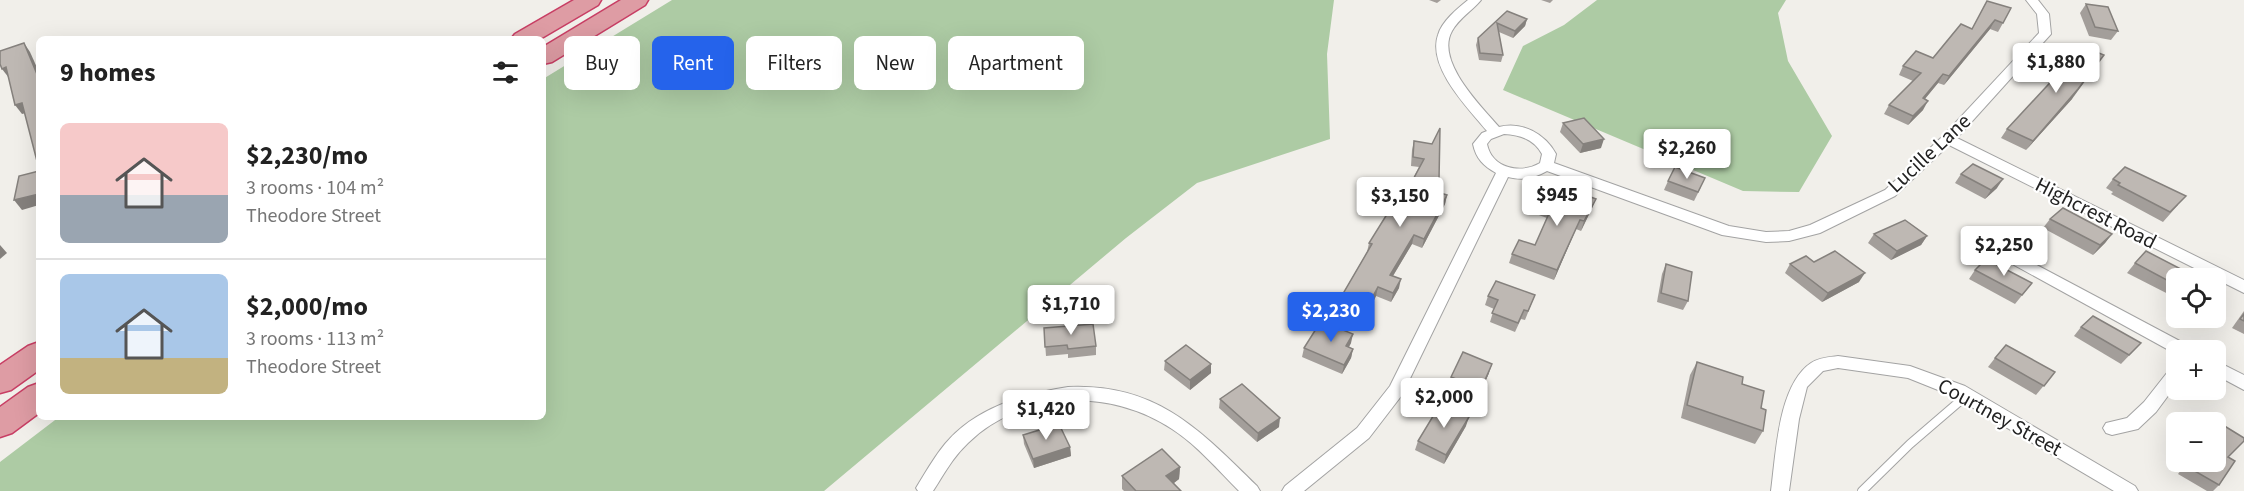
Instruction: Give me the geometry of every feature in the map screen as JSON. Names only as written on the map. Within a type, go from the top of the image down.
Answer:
[{"type":"highway","points":[[529,36],[590,0]]},
{"type":"highway","points":[[546,55],[637,0]]},
{"type":"highway","points":[[0,381],[36,356]]},
{"type":"highway","points":[[0,424],[36,398]]},
{"type":"street","points":[[1475,0],[1461,12],[1444,35],[1442,56],[1454,79],[1495,131]]},
{"type":"street","name":"Lucille Lane","points":[[1546,165],[1726,231],[1766,237],[1789,236],[1815,230],[1890,193],[1948,139],[2045,34],[2043,14],[2031,0]]},
{"type":"street","points":[[1511,130],[1536,138],[1549,154],[1546,165],[1529,174],[1504,171],[1488,162],[1479,150],[1482,138],[1495,131],[1511,130]]},
{"type":"street","name":"Highcrest Road","points":[[1948,139],[2244,287]]},
{"type":"street","points":[[1291,491],[1363,433],[1396,390],[1504,171]]},
{"type":"street","points":[[2001,251],[2166,341]]},
{"type":"street","name":"Courtney Street","points":[[1780,491],[1795,397],[1804,378],[1818,366],[1838,362],[1893,368],[1923,376],[1967,395],[2129,491]]},
{"type":"street","points":[[2226,373],[2244,383]]},
{"type":"street","points":[[2112,428],[2132,424],[2151,407],[2166,387]]},
{"type":"street","points":[[925,489],[951,449],[978,424],[1005,410],[1049,397],[1087,393],[1129,399],[1171,419],[1203,445],[1251,491]]},
{"type":"lane","points":[[1863,491],[1910,444],[1967,395]]},
{"type":"green space","points":[[672,0],[1334,0],[1327,54],[1330,139],[1197,183],[1126,238],[824,491],[0,491],[0,462],[55,420],[546,420],[546,77],[564,66],[564,90],[640,90],[640,36],[613,36]]},
{"type":"green space","points":[[1597,0],[1786,0],[1778,13],[1788,61],[1832,136],[1799,192],[1743,191],[1503,90],[1523,46],[1564,25]]},
{"type":"building","points":[[1987,1],[2011,8],[2003,23],[1995,20],[1949,76],[1943,74],[1923,98],[1928,101],[1913,116],[1889,105],[1921,73],[1903,66],[1916,51],[1933,58],[1961,24],[1972,29]]},
{"type":"building","points":[[2086,4],[2108,7],[2118,31],[2095,27]]},
{"type":"building","points":[[1507,11],[1527,19],[1515,31],[1497,23],[1503,55],[1480,53],[1478,38]]},
{"type":"building","points":[[24,43],[36,72],[36,157],[22,103],[15,105],[6,67],[2,69],[0,64],[0,51]]},
{"type":"building","points":[[2079,45],[2104,55],[2078,89],[2033,141],[2007,129],[2071,60],[2068,59]]},
{"type":"building","points":[[1584,118],[1604,139],[1583,144],[1563,123]]},
{"type":"building","points":[[1440,128],[1439,180],[1442,181],[1437,192],[1447,195],[1424,239],[1414,235],[1390,275],[1401,279],[1393,293],[1378,287],[1367,307],[1341,297],[1372,244],[1369,243],[1389,211],[1395,213],[1424,159],[1413,157],[1414,141],[1432,144]]},
{"type":"building","points":[[1973,164],[2003,179],[1991,190],[1961,174]]},
{"type":"building","points":[[1675,167],[1705,178],[1698,192],[1668,181]]},
{"type":"building","points":[[2125,167],[2186,196],[2170,212],[2118,185],[2120,183],[2113,179]]},
{"type":"building","points":[[36,172],[36,195],[14,200],[19,176]]},
{"type":"building","points":[[1558,185],[1596,199],[1584,221],[1580,220],[1557,270],[1512,254],[1519,240],[1535,245],[1551,209],[1539,205],[1546,191],[1553,194]]},
{"type":"building","points":[[2063,208],[2112,234],[2100,245],[2050,219]]},
{"type":"building","points":[[1905,220],[1927,236],[1897,251],[1874,234]]},
{"type":"building","points":[[1835,251],[1865,273],[1828,293],[1790,264],[1806,256],[1814,262]]},
{"type":"building","points":[[2146,251],[2179,268],[2166,268],[2166,280],[2135,263]]},
{"type":"building","points":[[1986,259],[2032,283],[2022,295],[1975,270]]},
{"type":"building","points":[[1666,264],[1692,272],[1688,301],[1661,293]]},
{"type":"building","points":[[1496,281],[1535,295],[1528,311],[1524,310],[1518,323],[1492,313],[1498,300],[1488,296]]},
{"type":"building","points":[[2093,316],[2141,343],[2129,355],[2081,327]]},
{"type":"building","points":[[1321,321],[1353,334],[1346,346],[1353,349],[1344,365],[1304,348]]},
{"type":"building","points":[[1093,324],[1096,346],[1068,349],[1067,345],[1045,347],[1044,328]]},
{"type":"building","points":[[1186,345],[1211,364],[1190,380],[1165,361]]},
{"type":"building","points":[[2006,345],[2055,372],[2044,386],[1995,358]]},
{"type":"building","points":[[1463,352],[1492,364],[1481,389],[1451,377]]},
{"type":"building","points":[[1697,362],[1743,377],[1742,384],[1764,391],[1761,408],[1766,410],[1763,431],[1687,405]]},
{"type":"building","points":[[1242,384],[1280,418],[1258,433],[1220,399]]},
{"type":"building","points":[[1441,403],[1469,417],[1446,455],[1418,441]]},
{"type":"building","points":[[1059,424],[1070,447],[1033,459],[1023,435]]},
{"type":"building","points":[[2226,427],[2244,438],[2244,441],[2228,457],[2235,461],[2219,485],[2196,472],[2226,472]]},
{"type":"building","points":[[1162,449],[1180,467],[1166,476],[1181,491],[1136,491],[1122,476]]}]
